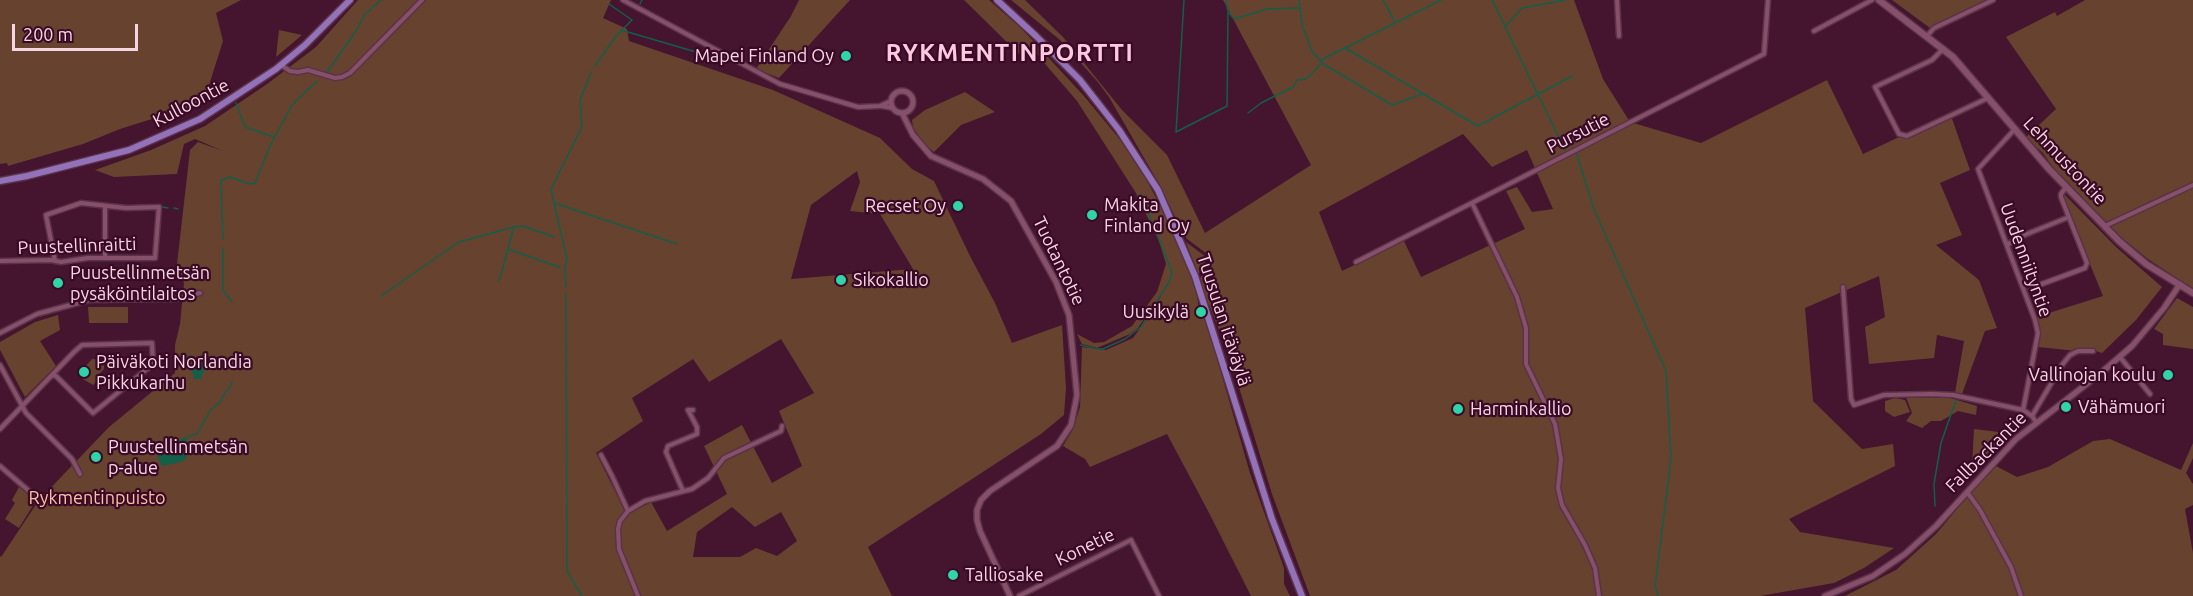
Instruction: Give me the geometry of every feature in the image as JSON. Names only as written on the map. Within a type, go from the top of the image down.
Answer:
[{"type":"main road","name":"Kulloontie","points":[[0,183],[129,150],[161,138],[200,119],[281,65],[305,45],[350,0]]},
{"type":"main road","name":"Tuusulan itäväylä","points":[[997,0],[1080,80],[1119,130],[1158,190],[1195,276],[1272,519],[1302,596]]},
{"type":"main road","name":"Lehmustontie","points":[[1879,0],[1944,49],[1969,74],[2014,130],[2105,226],[2146,264],[2193,293]]},
{"type":"street","points":[[281,65],[290,71],[308,70],[335,78],[342,77],[350,73],[422,0]]},
{"type":"street","points":[[623,0],[780,84],[858,107],[880,106],[902,113],[909,111]]},
{"type":"street","points":[[1617,0],[1619,36]]},
{"type":"street","name":"Pursutie","points":[[1356,262],[1764,54],[1768,0]]},
{"type":"street","points":[[1814,30],[1872,0]]},
{"type":"street","points":[[1927,36],[1934,28],[1993,0]]},
{"type":"street","points":[[1944,49],[1932,60],[1875,87],[1899,134],[1907,136],[1988,98]]},
{"type":"street","points":[[880,106],[891,101],[898,93],[908,93],[913,102],[907,124]]},
{"type":"street","points":[[891,101],[892,108]]},
{"type":"street","name":"Tuotantotie","points":[[902,113],[920,146],[931,156],[983,179],[1011,201],[1056,282],[1069,315],[1077,395],[1071,425],[1058,446],[990,491],[981,500],[977,510],[980,531],[1010,596]]},
{"type":"street","name":"Uudenniityntie","points":[[2014,130],[1980,165],[1979,172],[2038,333],[2023,410]]},
{"type":"street","points":[[2105,226],[2193,184]]},
{"type":"street","points":[[2031,288],[2085,268],[2087,263],[2061,194],[2066,187]]},
{"type":"street","points":[[55,261],[46,215],[81,203],[105,207],[105,258]]},
{"type":"street","points":[[1472,203],[1517,297],[1526,328],[1526,364],[1556,424],[1561,459],[1558,488],[1562,505],[1585,545],[1594,568],[1599,596]]},
{"type":"street","name":"Puustellinraitti","points":[[0,261],[155,258],[159,207],[105,207]]},
{"type":"street","points":[[2007,245],[2022,236],[2069,217]]},
{"type":"street","name":"Fallbackantie","points":[[1825,596],[1873,576],[1905,554],[1936,526],[1998,456],[2036,422],[2120,357],[2149,327],[2180,284]]},
{"type":"street","points":[[1843,287],[1851,399],[1854,405],[1884,395],[1953,395],[2023,410],[2036,422]]},
{"type":"street","points":[[0,333],[37,314],[89,300],[175,299],[200,293]]},
{"type":"street","points":[[0,429],[74,352],[82,345],[152,343],[153,364],[93,413],[52,375]]},
{"type":"street","points":[[2032,416],[2070,355],[2078,351],[2093,351]]},
{"type":"street","points":[[2120,357],[2150,394]]},
{"type":"street","points":[[0,365],[26,413],[72,459],[80,474]]},
{"type":"street","points":[[682,491],[666,452],[668,446],[697,434],[697,427],[688,410],[693,410]]},
{"type":"street","points":[[638,596],[619,549],[620,521],[628,511],[645,501],[692,489],[708,478],[724,458],[781,431],[782,426]]},
{"type":"street","points":[[601,456],[628,511]]},
{"type":"street","points":[[0,466],[37,498]]},
{"type":"street","points":[[1966,492],[1980,510],[2011,567],[2021,596]]},
{"type":"street","name":"Konetie","points":[[1019,596],[1131,540],[1159,596]]},
{"type":"green space","points":[[0,0],[241,0],[216,13],[223,41],[206,100],[83,144],[8,166],[7,163],[0,164]]},
{"type":"green space","name":"Rykmentinpuisto","points":[[358,0],[611,0],[603,18],[627,29],[629,41],[773,90],[880,138],[912,169],[934,181],[995,303],[1012,343],[1062,325],[1066,388],[1064,415],[1041,434],[868,547],[892,596],[0,596],[0,556],[39,500],[109,427],[175,373],[175,345],[180,324],[184,283],[177,264],[190,150],[198,142],[223,151],[195,139],[184,144],[177,174],[114,177],[95,170],[151,150],[205,126],[316,47]],"holes":[[[857,171],[860,182],[850,211],[880,214],[913,269],[791,279],[811,205]],[[781,339],[814,393],[779,411],[802,466],[772,483],[742,425],[704,446],[727,494],[667,531],[651,502],[627,515],[596,453],[643,421],[632,398],[693,359],[709,382]],[[732,507],[755,527],[781,512],[797,541],[777,556],[756,548],[740,557],[693,557],[697,532]]]},
{"type":"green space","points":[[799,0],[850,0],[779,78],[756,69],[791,16]]},
{"type":"green space","points":[[964,0],[989,0],[1021,28],[1084,96],[1122,142],[1146,179],[1169,222],[1189,269],[1200,315],[1207,324],[1250,473],[1284,568],[1284,584],[1290,596],[1251,596],[1167,434],[1090,467],[1085,459],[1063,446],[1073,429],[1080,407],[1082,347],[1106,350],[1133,338],[1152,312],[1169,282],[1138,328],[1130,334],[1097,348],[1082,344],[1077,334],[1094,343],[1104,342],[1132,326],[1157,292],[1166,264],[1159,241],[1136,193],[1077,101],[1034,51],[1022,57]]},
{"type":"green space","points":[[1011,0],[1025,0],[1063,37],[1122,110],[1167,155],[1205,233],[1311,165],[1223,0],[1574,0],[1603,79],[1630,122],[1701,143],[1827,80],[1863,154],[1950,113],[1970,170],[1940,183],[1962,235],[1936,245],[1979,280],[1997,328],[1985,331],[1962,394],[1955,393],[1964,341],[1937,335],[1934,358],[1869,364],[1865,327],[1885,317],[1879,276],[1805,308],[1813,401],[1862,449],[1893,444],[1895,466],[1789,519],[1800,532],[1894,548],[1864,568],[1834,583],[1760,596],[1310,596],[1272,494],[1228,352],[1199,280],[1209,264],[1210,256],[1187,239],[1159,184],[1109,97],[1060,40]],"holes":[[[1463,134],[1492,167],[1527,150],[1553,209],[1532,212],[1517,187],[1506,191],[1525,229],[1421,277],[1404,241],[1342,271],[1319,212]]]},
{"type":"green space","points":[[1892,0],[1989,0],[1930,28]]},
{"type":"green space","points":[[2085,0],[2193,0],[2193,289],[2148,259],[2122,238],[2054,169],[2043,153],[2025,138],[2056,109],[2006,37],[2055,12],[2057,16]]},
{"type":"green space","points":[[279,30],[302,35],[276,57]]},
{"type":"green space","points":[[965,92],[995,112],[961,125],[934,152],[923,143],[913,127],[912,120],[925,110]]},
{"type":"green space","points":[[2063,193],[2116,247],[2162,287],[2136,320],[2102,353],[2093,350],[2076,351],[2038,347],[2041,332],[2036,317],[2103,296],[2062,196]]},
{"type":"green space","points":[[1186,242],[1206,257],[1204,268],[1198,274]]},
{"type":"green space","points":[[2177,298],[2193,307],[2193,349],[2163,345],[2163,334],[2154,329]]},
{"type":"green space","points":[[88,307],[128,307],[128,323],[89,323]]},
{"type":"green space","points":[[58,315],[60,330],[40,341],[56,366],[25,397],[0,350],[0,342],[35,322]]},
{"type":"green space","points":[[92,359],[104,360],[104,369],[99,374],[101,377],[93,385],[80,375]]},
{"type":"green space","points":[[1906,397],[1950,398],[1977,406],[1976,415],[1958,411],[1941,421],[1931,421],[1922,428],[1906,421],[1912,413]]},
{"type":"green space","points":[[1895,398],[1905,400],[1910,412],[1894,417],[1885,411],[1885,401]]},
{"type":"green space","points":[[1974,429],[2007,433],[1974,468],[1972,466]]},
{"type":"green space","points":[[2110,439],[2181,470],[2193,443],[2193,458],[2186,473],[2193,484],[2193,505],[2185,509],[2193,553],[2193,596],[1845,596],[1896,570],[1936,534],[1994,465],[2017,477],[2048,467],[2093,441]]},
{"type":"green space","points":[[19,487],[37,499],[19,528],[5,519],[15,503],[12,500]]},
{"type":"shaded area","points":[[184,353],[193,359],[201,355],[212,358],[212,362],[207,364],[201,379],[193,379],[194,374],[191,371],[194,365],[191,360],[181,357]]},
{"type":"shaded area","points":[[189,436],[185,445],[187,458],[181,462],[162,466],[157,456],[165,453],[172,443]]},
{"type":"waterway","points":[[327,72],[365,14],[381,0]]},
{"type":"waterway","points":[[640,4],[642,0]]},
{"type":"waterway","points":[[1184,0],[1176,132],[1227,106],[1228,12],[1226,0]]},
{"type":"waterway","points":[[1299,0],[1302,25],[1312,51],[1322,63],[1392,105],[1422,94]]},
{"type":"waterway","points":[[1383,0],[1395,22]]},
{"type":"waterway","points":[[1321,60],[1441,0]]},
{"type":"waterway","points":[[1492,0],[1505,26]]},
{"type":"waterway","points":[[1566,0],[1522,8],[1505,27],[1568,156],[1576,152],[1594,209],[1666,371],[1671,459],[1655,586],[1658,596]]},
{"type":"waterway","points":[[595,66],[616,36],[632,20],[609,4]]},
{"type":"waterway","points":[[1229,13],[1234,19],[1267,9],[1299,8]]},
{"type":"waterway","points":[[621,30],[703,54]]},
{"type":"waterway","points":[[1345,48],[1478,126],[1572,76]]},
{"type":"waterway","points":[[1248,113],[1261,103],[1293,87],[1297,80],[1306,79],[1321,64]]},
{"type":"waterway","points":[[591,72],[580,100],[582,127],[551,189],[554,203],[677,244]]},
{"type":"waterway","points":[[223,239],[221,181],[229,177],[250,184],[255,183],[269,148],[292,105],[317,81]]},
{"type":"waterway","points":[[236,103],[245,127],[274,137]]},
{"type":"waterway","points":[[1141,194],[1172,272],[1170,280],[1154,306]]},
{"type":"waterway","points":[[554,203],[567,259],[566,287]]},
{"type":"waterway","points":[[162,207],[168,208]]},
{"type":"waterway","points":[[174,208],[178,209]]},
{"type":"waterway","points":[[381,296],[459,242],[523,226],[554,237]]},
{"type":"waterway","points":[[508,248],[514,227]]},
{"type":"waterway","points":[[223,248],[223,290],[232,302]]},
{"type":"waterway","points":[[499,281],[508,249],[559,267]]},
{"type":"waterway","points":[[566,293],[567,571],[582,596]]},
{"type":"waterway","points":[[1081,345],[1103,349],[1125,339],[1141,327],[1152,309]]},
{"type":"waterway","points":[[189,436],[197,434],[210,411],[221,401],[232,382]]},
{"type":"waterway","points":[[1935,506],[1934,484],[1941,443],[1956,400]]},
{"type":"place","name":"Mapei Finland Oy","points":[[846,56]]},
{"type":"place","name":"Recset Oy","points":[[958,206]]},
{"type":"place","name":"Makita Finland Oy","points":[[1092,215]]},
{"type":"place","name":"Sikokallio","points":[[841,280]]},
{"type":"place","name":"Puustellinmetsän pysäköintilaitos","points":[[58,283]]},
{"type":"place","name":"Uusikylä","points":[[1201,312]]},
{"type":"place","name":"Päiväkoti Norlandia Pikkukarhu","points":[[84,372]]},
{"type":"place","name":"Vallinojan koulu","points":[[2168,375]]},
{"type":"place","name":"Vähämuori","points":[[2066,407]]},
{"type":"place","name":"Harminkallio","points":[[1458,409]]},
{"type":"place","name":"Puustellinmetsän p-alue","points":[[96,457]]},
{"type":"place","name":"Talliosake","points":[[953,575]]},
{"type":"district","name":"RYKMENTINPORTTI","points":[[1010,53]]}]
